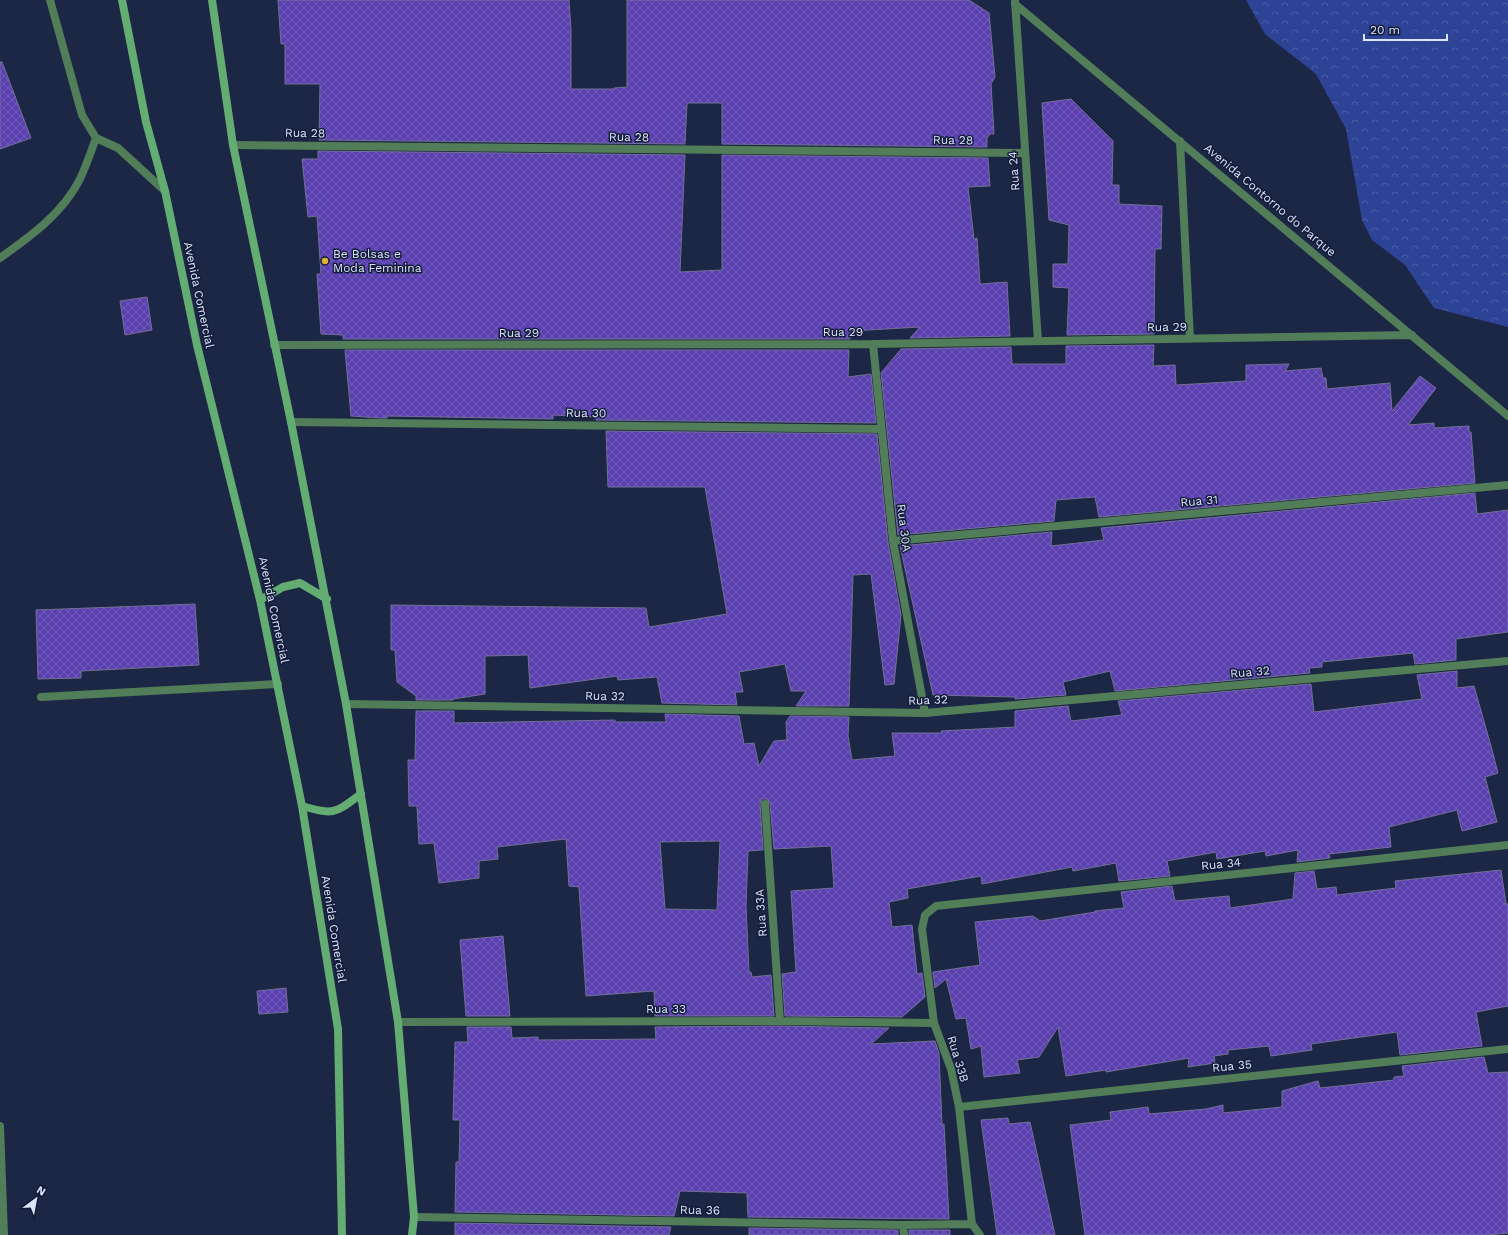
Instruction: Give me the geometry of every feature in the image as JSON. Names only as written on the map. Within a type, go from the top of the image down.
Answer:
[{"type":"street","points":[[50,0],[82,115],[96,138],[118,148],[165,191]]},
{"type":"street","name":"Avenida Comercial","points":[[122,0],[146,122],[165,191],[197,345],[260,600],[302,806],[338,1029],[342,1235]]},
{"type":"street","points":[[212,0],[233,145],[327,599],[346,704],[398,1022],[414,1217],[412,1235]]},
{"type":"street","name":"Avenida Contorno do Parque","points":[[1015,2],[1508,416]]},
{"type":"street","name":"Rua 24","points":[[1015,2],[1038,341]]},
{"type":"street","points":[[0,258],[24,241],[51,218],[67,200],[80,178],[96,138]]},
{"type":"street","points":[[1180,141],[1190,339]]},
{"type":"street","name":"Rua 28","points":[[233,145],[1025,153]]},
{"type":"street","name":"Rua 29","points":[[274,345],[872,344],[1412,335]]},
{"type":"street","name":"Rua 30A","points":[[872,344],[893,541],[925,713]]},
{"type":"street","name":"Rua 30","points":[[291,422],[881,429]]},
{"type":"street","name":"Rua 31","points":[[893,541],[1508,485]]},
{"type":"street","points":[[260,600],[283,586],[300,584],[327,599]]},
{"type":"street","name":"Rua 32","points":[[346,704],[925,713],[1508,662]]},
{"type":"street","points":[[41,697],[278,684]]},
{"type":"street","points":[[302,806],[326,813],[338,811],[361,794]]},
{"type":"street","name":"Rua 33A","points":[[765,804],[780,1021]]},
{"type":"street","name":"Rua 34","points":[[936,906],[1508,845]]},
{"type":"street","name":"Rua 33B","points":[[936,906],[925,915],[922,929],[934,1024],[951,1069],[959,1107],[972,1224]]},
{"type":"street","name":"Rua 33","points":[[398,1022],[780,1021],[934,1024]]},
{"type":"street","name":"Rua 35","points":[[959,1107],[1508,1049]]},
{"type":"street","points":[[0,1126],[4,1235]]},
{"type":"street","name":"Rua 36","points":[[414,1217],[903,1225],[972,1224]]},
{"type":"street","points":[[972,1224],[980,1235]]},
{"type":"street","points":[[903,1225],[904,1235]]},
{"type":"green space","points":[[1246,0],[1508,0],[1508,327],[1434,308],[1405,265],[1372,240],[1362,220],[1346,129],[1316,74],[1265,34]]},
{"type":"building","points":[[278,0],[569,0],[571,30],[571,89],[614,89],[627,87],[627,0],[969,0],[989,13],[995,77],[991,84],[994,134],[989,134],[987,137],[987,147],[722,144],[722,103],[687,103],[685,144],[319,140],[320,84],[285,84],[285,44],[281,44]]},
{"type":"building","points":[[0,62],[2,62],[31,138],[0,149]]},
{"type":"building","points":[[1071,99],[1113,141],[1112,185],[1119,185],[1119,204],[1162,206],[1161,249],[1155,249],[1154,334],[1067,335],[1069,288],[1053,287],[1053,264],[1068,264],[1069,225],[1049,220],[1042,103]]},
{"type":"building","points":[[318,151],[685,155],[680,272],[722,270],[722,155],[988,158],[990,186],[968,187],[974,239],[977,238],[980,284],[1007,282],[1010,336],[910,338],[920,327],[851,331],[850,339],[343,339],[343,335],[321,334],[317,274],[321,274],[317,216],[308,217],[302,159],[318,159]]},
{"type":"building","points":[[147,297],[152,330],[125,335],[120,301]]},
{"type":"building","points":[[1154,345],[1153,366],[1175,365],[1176,385],[1246,381],[1246,365],[1289,364],[1285,371],[1321,368],[1323,378],[1326,378],[1327,389],[1390,383],[1392,411],[1420,376],[1436,388],[1408,425],[1434,423],[1434,428],[1469,426],[1469,432],[1471,432],[1475,483],[1099,517],[1095,497],[1056,500],[1054,521],[898,535],[881,373],[901,349],[1011,347],[1012,364],[1066,364],[1066,346]]},
{"type":"building","points":[[345,350],[849,350],[848,377],[871,374],[876,423],[596,420],[596,417],[553,415],[553,419],[387,416],[387,418],[380,418],[351,416]]},
{"type":"building","points":[[606,431],[877,434],[888,542],[901,615],[894,684],[885,685],[871,574],[853,575],[849,706],[796,706],[806,691],[791,691],[785,664],[739,672],[743,692],[735,692],[737,705],[662,703],[657,677],[618,680],[617,676],[530,688],[528,655],[485,656],[485,694],[453,700],[416,700],[416,696],[397,682],[395,650],[391,650],[391,605],[646,608],[649,627],[727,614],[705,487],[608,487]]},
{"type":"building","points":[[1475,493],[1477,514],[1508,510],[1508,632],[1456,639],[1456,660],[1415,664],[1413,653],[1322,662],[1322,667],[1309,668],[1310,673],[1115,691],[1110,671],[1063,682],[1066,695],[1015,699],[1015,697],[933,695],[900,546],[1052,532],[1051,546],[1104,540],[1101,528]]},
{"type":"building","points":[[195,604],[199,665],[81,671],[81,678],[38,679],[36,610]]},
{"type":"building","points":[[1457,671],[1457,688],[1474,686],[1498,773],[1485,777],[1497,822],[1462,831],[1457,810],[1389,827],[1391,847],[1329,854],[1330,858],[1297,862],[1298,850],[1266,856],[1265,851],[1217,859],[1216,852],[1167,861],[1170,876],[1119,881],[1116,863],[1073,871],[1072,867],[982,884],[981,876],[907,889],[908,898],[889,902],[892,927],[912,925],[917,974],[922,973],[925,997],[902,1017],[785,1016],[782,974],[796,972],[791,891],[834,888],[831,846],[774,849],[770,804],[767,799],[762,799],[760,804],[763,850],[748,851],[746,906],[749,972],[751,972],[752,977],[771,975],[774,1016],[655,1016],[654,991],[586,996],[579,887],[569,886],[566,839],[497,847],[498,859],[479,861],[479,878],[439,883],[434,843],[419,844],[417,806],[409,806],[408,760],[415,760],[416,711],[454,711],[454,723],[615,720],[615,722],[666,722],[665,714],[739,716],[744,744],[754,743],[759,766],[774,741],[787,740],[786,722],[790,716],[849,717],[848,736],[852,760],[895,756],[892,733],[942,733],[941,731],[1015,727],[1015,711],[1068,706],[1071,721],[1122,715],[1118,701],[1311,684],[1314,712],[1422,699],[1417,675]],"holes":[[[720,841],[717,910],[665,909],[660,842]]]},
{"type":"building","points":[[1501,870],[1506,904],[1508,904],[1508,1006],[1476,1012],[1482,1046],[1400,1055],[1397,1032],[1311,1044],[1312,1050],[1271,1056],[1269,1046],[1228,1050],[1228,1054],[1214,1056],[1215,1063],[1188,1067],[1189,1058],[1106,1072],[1106,1070],[1066,1076],[1058,1027],[1039,1057],[1017,1060],[1020,1073],[984,1077],[981,1046],[971,1049],[966,1018],[956,1019],[946,979],[935,988],[933,972],[980,965],[975,922],[1033,916],[1040,921],[1095,911],[1124,908],[1121,892],[1172,886],[1175,901],[1229,896],[1230,908],[1293,899],[1295,873],[1314,871],[1317,889],[1336,887],[1337,895],[1396,888],[1395,881]]},
{"type":"building","points":[[503,936],[510,1016],[466,1016],[460,940]]},
{"type":"building","points":[[286,988],[288,1012],[259,1014],[257,991]]},
{"type":"building","points":[[780,1026],[889,1028],[871,1044],[935,1041],[939,1053],[942,1125],[944,1124],[949,1219],[748,1217],[747,1193],[680,1191],[674,1216],[455,1212],[456,1162],[459,1162],[460,1120],[453,1120],[455,1042],[468,1042],[467,1027],[511,1027],[512,1038],[538,1037],[538,1040],[656,1039],[655,1027]]},
{"type":"building","points":[[1484,1057],[1488,1073],[1508,1072],[1508,1233],[1487,1235],[1085,1235],[1070,1125],[1111,1120],[1110,1112],[1148,1107],[1149,1114],[1206,1109],[1223,1105],[1223,1113],[1282,1107],[1282,1091],[1318,1081],[1320,1088],[1394,1080],[1394,1077],[1404,1076],[1402,1066]]},
{"type":"building","points":[[1008,1118],[1009,1124],[1030,1122],[1055,1235],[997,1235],[981,1120]]},
{"type":"building","points":[[455,1223],[671,1227],[669,1235],[455,1235]]},
{"type":"building","points":[[749,1228],[898,1230],[898,1235],[749,1235]]},
{"type":"building","points":[[909,1230],[950,1230],[950,1235],[909,1235]]},
{"type":"place","name":"Be Bolsas e Moda Feminina","points":[[325,261]]}]
